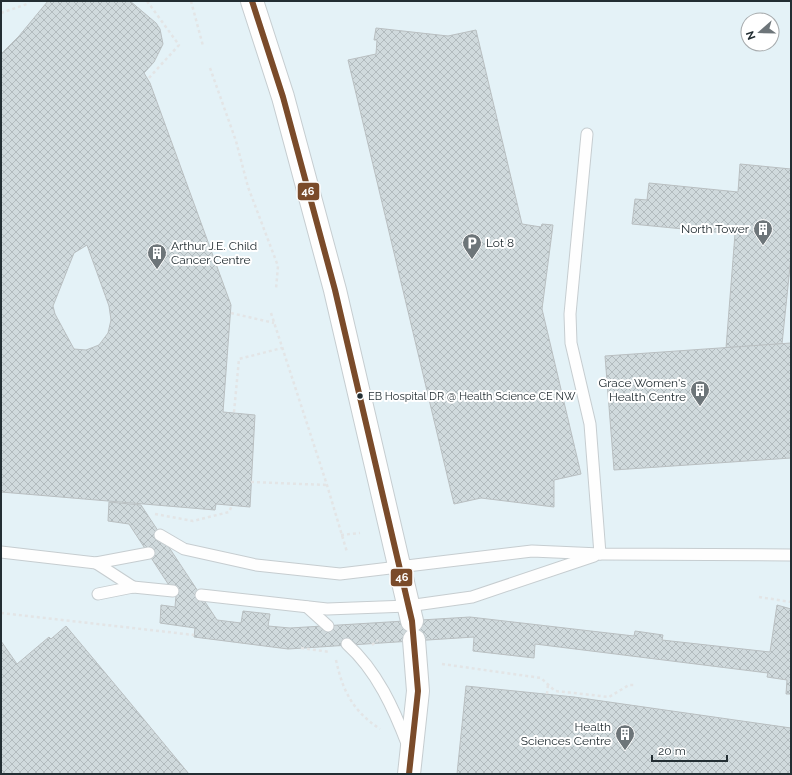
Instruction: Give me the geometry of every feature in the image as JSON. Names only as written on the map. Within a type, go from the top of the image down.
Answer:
[{"type":"street","points":[[252,1],[283,97],[335,290],[400,567],[411,622],[418,691],[410,764]]},
{"type":"lane","points":[[587,134],[570,314],[570,343],[590,424],[600,554]]},
{"type":"lane","points":[[160,534],[184,549],[256,565],[340,574],[532,551],[600,554],[791,555]]},
{"type":"lane","points":[[171,551],[184,549]]},
{"type":"lane","points":[[1,552],[96,563],[149,553]]},
{"type":"lane","points":[[201,595],[327,609],[411,622],[472,597],[600,554]]},
{"type":"lane","points":[[96,563],[133,587]]},
{"type":"lane","points":[[98,594],[133,587],[173,591]]},
{"type":"lane","points":[[307,607],[328,626]]},
{"type":"lane","points":[[347,644],[360,656],[394,709],[410,764]]},
{"type":"path","points":[[24,1],[28,2]]},
{"type":"path","points":[[146,1],[179,45],[148,79]]},
{"type":"path","points":[[191,1],[202,46]]},
{"type":"path","points":[[1,13],[28,2]]},
{"type":"path","points":[[210,68],[236,141],[248,187],[278,266],[276,289]]},
{"type":"path","points":[[231,313],[274,323]]},
{"type":"path","points":[[271,313],[327,485],[346,552]]},
{"type":"path","points":[[234,412],[239,359],[282,348]]},
{"type":"path","points":[[251,482],[327,485]]},
{"type":"path","points":[[155,514],[193,522],[228,512],[232,505]]},
{"type":"path","points":[[341,535],[360,534]]},
{"type":"path","points":[[759,597],[791,602]]},
{"type":"path","points":[[1,613],[194,635]]},
{"type":"path","points":[[301,648],[329,651],[341,659]]},
{"type":"path","points":[[334,654],[341,681],[347,696],[356,709],[367,720],[381,729]]},
{"type":"path","points":[[442,664],[541,678],[555,690],[574,693],[609,696],[629,685],[634,685]]},
{"type":"path","points":[[547,694],[548,684]]},
{"type":"shaded area","points":[[1,1],[791,1],[791,774],[1,774]]},
{"type":"building","name":"Arthur J.E. Child Cancer Centre","points":[[48,1],[130,1],[156,23],[160,29],[163,44],[154,62],[144,73],[150,83],[231,305],[223,412],[255,415],[250,507],[216,504],[215,510],[1,492],[1,54],[19,36]],"holes":[[[87,245],[109,306],[111,320],[108,333],[99,345],[86,350],[74,349],[55,314],[53,306],[74,253]]]},
{"type":"building","name":"Lot 8","points":[[376,28],[448,36],[476,30],[522,224],[541,227],[542,224],[553,225],[542,309],[581,474],[554,480],[554,507],[481,498],[454,504],[348,60],[376,54],[377,40],[374,40]]},
{"type":"building","name":"North Tower","points":[[740,164],[791,169],[791,257],[782,344],[726,348],[735,234],[632,224],[635,199],[647,200],[649,183],[738,192]]},
{"type":"building","name":"Grace Women's Health Centre","points":[[791,343],[791,458],[614,470],[605,356]]},
{"type":"building","points":[[109,502],[141,505],[217,620],[241,623],[243,611],[270,614],[268,626],[290,628],[470,617],[634,636],[635,631],[663,635],[662,640],[770,652],[777,605],[791,609],[791,694],[786,694],[787,680],[767,677],[768,673],[535,644],[534,658],[473,651],[474,637],[288,649],[194,637],[195,628],[160,623],[161,605],[175,607],[176,596],[129,524],[108,521]]},
{"type":"building","points":[[66,626],[189,774],[1,774],[1,641],[17,664],[49,637],[51,639]]},
{"type":"building","name":"Health Sciences Centre","points":[[466,686],[574,697],[791,728],[791,774],[457,774]]},
{"type":"transit line","name":"46","points":[[252,1],[283,97],[335,290],[412,621],[418,691],[409,774]]},
{"type":"place","name":"North Tower","points":[[763,246]]},
{"type":"place","name":"Lot 8","points":[[472,260]]},
{"type":"place","name":"Arthur J.E. Child Cancer Centre","points":[[157,270]]},
{"type":"place","name":"EB Hospital DR @ Health Science CE NW","points":[[360,396]]},
{"type":"place","name":"Grace Women's Health Centre","points":[[700,407]]},
{"type":"place","name":"Health Sciences Centre","points":[[625,751]]}]
